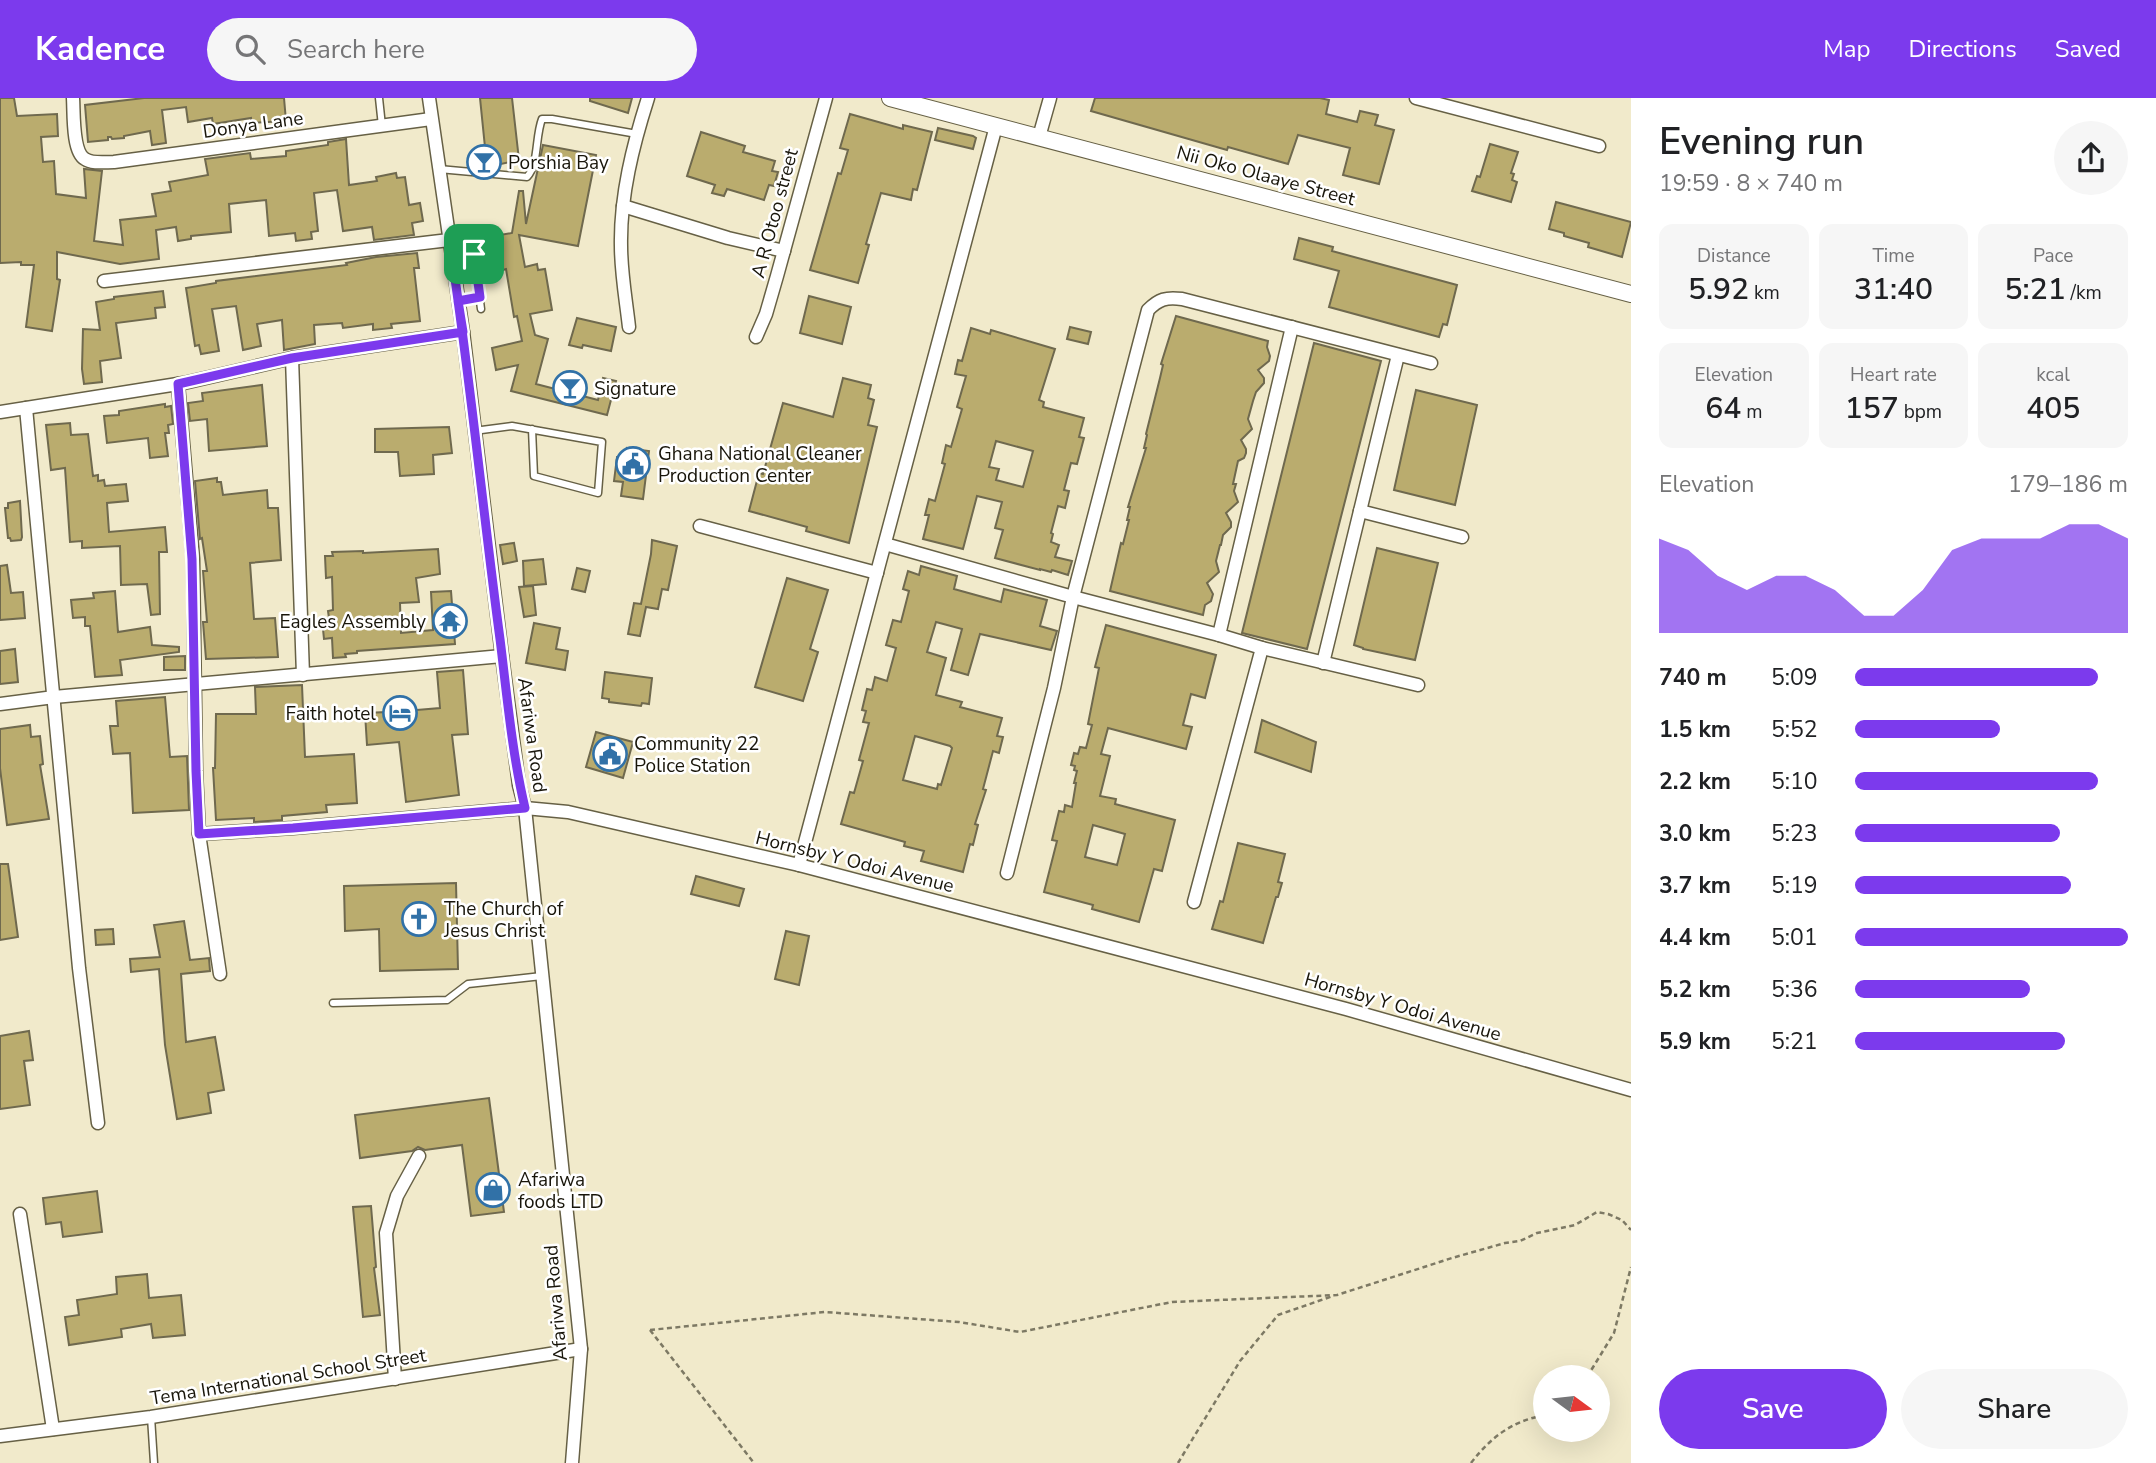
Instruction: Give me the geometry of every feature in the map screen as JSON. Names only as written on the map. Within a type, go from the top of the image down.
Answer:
[{"type":"street","name":"Donya Lane","points":[[73,98],[76,143],[82,158],[88,161],[114,162],[431,119]]},
{"type":"street","name":"Afariwa Road","points":[[429,98],[463,332],[519,785],[525,808],[581,1349],[572,1463]]},
{"type":"street","points":[[629,327],[621,247],[623,206],[637,134],[648,98]]},
{"type":"street","name":"A R Otoo street","points":[[756,337],[766,314],[826,98]]},
{"type":"street","name":"Nii Oko Olaaye Street","points":[[890,98],[1631,294]]},
{"type":"street","points":[[1039,137],[1050,98]]},
{"type":"street","points":[[1416,98],[1599,146]]},
{"type":"street","points":[[799,865],[996,126]]},
{"type":"street","points":[[623,206],[716,235],[784,251]]},
{"type":"street","points":[[104,281],[449,240]]},
{"type":"street","points":[[1007,873],[1054,688],[1073,597],[1148,310],[1158,300],[1175,298],[1431,363]]},
{"type":"street","points":[[1219,635],[1292,327]]},
{"type":"street","points":[[0,412],[178,384],[292,358],[463,332]]},
{"type":"street","points":[[1323,663],[1398,355]]},
{"type":"street","points":[[292,358],[303,675]]},
{"type":"street","points":[[178,384],[192,559],[199,834],[220,974]]},
{"type":"street","points":[[26,408],[79,968],[98,1123]]},
{"type":"street","points":[[1360,511],[1462,537]]},
{"type":"street","points":[[700,526],[877,573]]},
{"type":"street","points":[[885,544],[1262,648],[1418,685]]},
{"type":"street","points":[[1194,901],[1262,648]]},
{"type":"street","points":[[0,704],[502,656]]},
{"type":"street","name":"Hornsby Y Odoi Avenue","points":[[199,834],[525,808],[568,812],[799,865],[1346,1009],[1631,1090]]},
{"type":"street","points":[[395,1379],[386,1233],[397,1196],[419,1156]]},
{"type":"street","points":[[20,1214],[53,1429]]},
{"type":"street","name":"Tema International School Street","points":[[0,1436],[151,1417],[581,1349]]},
{"type":"lane","points":[[379,98],[382,126]]},
{"type":"lane","points":[[439,169],[527,177],[534,165],[537,133],[542,119],[637,134]]},
{"type":"lane","points":[[471,231],[481,309]]},
{"type":"lane","points":[[452,258],[474,254]]},
{"type":"lane","points":[[458,301],[480,297]]},
{"type":"lane","points":[[474,431],[512,426],[532,429],[601,442],[598,494],[534,476],[532,429]]},
{"type":"lane","points":[[332,1003],[447,1000],[468,984],[542,976]]},
{"type":"lane","points":[[151,1417],[154,1463]]},
{"type":"path","points":[[1178,1463],[1240,1361],[1278,1315],[1452,1258],[1520,1241],[1537,1233],[1575,1225],[1597,1212],[1622,1220],[1631,1230]]},
{"type":"path","points":[[1594,1365],[1614,1333],[1631,1267]]},
{"type":"path","points":[[754,1463],[650,1330],[825,1312],[959,1322],[1020,1332],[1172,1302],[1337,1295]]},
{"type":"path","points":[[1471,1463],[1492,1439],[1524,1419],[1533,1417]]},
{"type":"building","points":[[0,98],[14,98],[17,116],[57,114],[58,136],[41,137],[43,162],[54,161],[56,194],[86,198],[84,169],[102,171],[94,241],[123,245],[120,220],[156,216],[152,194],[171,191],[169,182],[208,175],[205,159],[250,153],[251,159],[286,156],[286,151],[328,145],[328,142],[346,139],[349,185],[377,181],[376,177],[396,173],[397,178],[405,177],[409,205],[420,203],[423,221],[412,223],[414,235],[374,240],[372,227],[343,231],[337,190],[314,193],[318,231],[311,232],[312,239],[296,241],[295,233],[269,236],[266,200],[229,204],[231,232],[191,236],[191,239],[178,241],[176,227],[156,230],[159,259],[120,264],[57,252],[57,279],[60,280],[52,331],[26,327],[34,265],[21,265],[21,262],[0,263]]},
{"type":"building","points":[[144,98],[284,98],[286,121],[251,123],[251,118],[213,124],[212,118],[188,122],[186,107],[162,110],[166,143],[152,145],[150,131],[124,138],[108,137],[108,140],[88,142],[85,105]]},
{"type":"building","points":[[480,98],[512,98],[519,160],[487,167]]},
{"type":"building","points":[[590,98],[632,98],[628,113],[590,101]]},
{"type":"building","points":[[1095,98],[1320,98],[1329,100],[1326,114],[1357,122],[1360,111],[1378,115],[1375,125],[1394,130],[1379,184],[1343,175],[1350,148],[1298,135],[1288,164],[1228,147],[1227,150],[1091,111]]},
{"type":"building","points":[[850,114],[903,129],[903,125],[932,132],[917,190],[913,189],[911,200],[881,193],[858,283],[810,270],[838,173],[841,174],[848,150],[840,148]]},
{"type":"building","points":[[938,128],[973,136],[976,138],[973,149],[935,140]]},
{"type":"building","points":[[701,132],[745,146],[743,152],[775,161],[772,171],[778,172],[774,186],[769,185],[764,200],[727,189],[724,196],[712,193],[715,185],[687,176]]},
{"type":"building","points":[[1490,144],[1518,152],[1511,173],[1514,174],[1512,180],[1517,182],[1511,202],[1472,191],[1477,176],[1480,177]]},
{"type":"building","points":[[543,145],[596,155],[578,246],[519,235],[525,267],[537,264],[538,270],[545,269],[552,310],[530,314],[535,335],[548,339],[536,384],[598,400],[603,378],[616,381],[607,415],[511,391],[518,365],[496,370],[492,348],[522,341],[517,316],[514,317],[506,269],[500,271],[494,236],[512,233],[519,191],[523,191],[526,224]]},
{"type":"building","points":[[1556,202],[1631,222],[1622,257],[1588,247],[1589,243],[1549,229]]},
{"type":"building","points":[[1299,238],[1333,247],[1332,251],[1457,285],[1447,325],[1443,324],[1439,337],[1329,307],[1339,271],[1294,259]]},
{"type":"building","points":[[417,253],[419,268],[414,268],[420,321],[391,324],[392,328],[373,330],[373,324],[343,328],[342,323],[314,325],[315,344],[284,350],[282,320],[257,324],[261,346],[243,350],[236,306],[212,309],[219,351],[201,354],[199,345],[195,346],[186,288],[216,281],[347,265],[346,263],[376,257]]},
{"type":"building","points":[[163,291],[165,307],[155,308],[156,318],[116,323],[121,358],[100,361],[102,382],[84,384],[83,329],[100,330],[96,302]]},
{"type":"building","points":[[809,296],[851,307],[842,344],[800,333]]},
{"type":"building","points":[[1176,316],[1268,341],[1270,356],[1269,361],[1258,370],[1264,383],[1256,392],[1248,419],[1252,429],[1241,440],[1246,453],[1244,458],[1238,461],[1233,484],[1236,484],[1234,491],[1238,502],[1226,513],[1231,527],[1223,535],[1220,545],[1216,561],[1219,572],[1207,583],[1213,594],[1211,601],[1205,605],[1203,615],[1110,591],[1129,520],[1128,507],[1146,448],[1146,434],[1163,365],[1161,364]]},
{"type":"building","points":[[577,318],[616,327],[611,351],[569,345]]},
{"type":"building","points":[[1070,327],[1091,332],[1088,344],[1067,339]]},
{"type":"building","points":[[971,328],[990,334],[991,330],[1055,349],[1039,400],[1044,402],[1043,407],[1084,418],[1079,437],[1084,438],[1077,464],[1071,463],[1064,490],[1069,491],[1065,508],[1058,506],[1051,533],[1051,542],[1059,545],[1055,557],[1072,561],[1068,575],[995,558],[1003,530],[995,528],[1002,502],[977,496],[963,549],[923,539],[929,515],[925,515],[929,499],[935,501],[945,464],[942,463],[946,445],[951,447],[962,409],[957,407],[966,376],[955,374],[958,360],[962,361]],"holes":[[[996,441],[1033,451],[1023,487],[996,480],[999,469],[989,467]]]},
{"type":"building","points":[[1314,343],[1381,361],[1307,649],[1242,633]]},
{"type":"building","points":[[843,378],[871,385],[868,398],[874,400],[868,425],[877,427],[849,543],[806,531],[807,527],[749,511],[759,473],[763,474],[783,403],[833,417]]},
{"type":"building","points":[[262,385],[267,446],[209,451],[207,419],[190,421],[188,403],[203,401],[202,393]]},
{"type":"building","points":[[1416,390],[1477,405],[1455,505],[1394,490]]},
{"type":"building","points":[[165,404],[165,407],[171,406],[173,424],[168,425],[169,433],[165,433],[168,456],[150,458],[148,438],[107,443],[104,416]]},
{"type":"building","points":[[70,423],[71,435],[88,434],[93,476],[98,475],[98,481],[104,480],[105,486],[126,484],[128,501],[107,503],[109,532],[165,527],[167,552],[159,552],[160,614],[151,615],[147,584],[121,585],[120,546],[82,548],[82,541],[70,542],[65,468],[51,470],[46,425]]},
{"type":"building","points":[[449,427],[452,453],[433,455],[434,474],[400,476],[398,452],[375,452],[375,429]]},
{"type":"building","points":[[627,448],[649,451],[643,499],[621,496],[623,482],[614,481],[617,457],[626,458]]},
{"type":"building","points":[[217,478],[217,482],[221,482],[223,495],[267,490],[268,508],[278,508],[281,560],[250,563],[254,619],[275,618],[278,657],[206,659],[203,622],[207,622],[203,571],[207,571],[202,538],[200,539],[195,481]]},
{"type":"building","points":[[20,501],[22,537],[21,540],[11,541],[8,538],[5,508],[8,508],[8,503]]},
{"type":"building","points":[[652,540],[677,546],[668,590],[662,589],[658,609],[646,607],[640,636],[628,634],[634,603],[641,604]]},
{"type":"building","points":[[514,543],[517,561],[503,564],[500,545]]},
{"type":"building","points":[[1377,548],[1438,563],[1415,660],[1354,645]]},
{"type":"building","points":[[438,549],[440,574],[416,578],[419,602],[400,603],[401,633],[433,630],[431,592],[451,591],[455,644],[357,651],[345,654],[346,657],[333,658],[332,638],[324,639],[322,619],[329,618],[328,611],[333,610],[332,577],[326,578],[325,556],[333,556],[332,552]]},
{"type":"building","points":[[543,559],[546,584],[524,586],[523,561]]},
{"type":"building","points":[[7,565],[11,593],[23,592],[25,618],[0,620],[0,566]]},
{"type":"building","points":[[921,566],[957,576],[954,589],[1001,602],[1004,589],[1047,600],[1040,626],[1057,631],[1051,650],[980,634],[968,675],[951,670],[962,629],[936,622],[927,652],[946,658],[936,695],[962,702],[960,707],[1002,718],[997,736],[1003,737],[999,753],[993,751],[983,789],[986,790],[975,824],[978,825],[963,872],[921,861],[924,851],[904,846],[905,842],[841,824],[863,761],[859,760],[869,723],[863,722],[866,711],[862,710],[867,689],[872,690],[875,677],[887,681],[896,648],[886,645],[893,620],[901,622],[909,591],[903,589],[908,571],[919,575]],"holes":[[[915,736],[952,748],[941,785],[938,784],[937,789],[903,780]]]},
{"type":"building","points":[[577,568],[590,571],[585,592],[572,589]]},
{"type":"building","points":[[787,578],[828,590],[810,649],[818,652],[803,701],[755,687]]},
{"type":"building","points":[[533,586],[536,615],[524,617],[519,587]]},
{"type":"building","points":[[115,591],[118,632],[150,627],[152,645],[179,647],[179,652],[120,660],[122,675],[95,677],[90,626],[85,626],[85,617],[73,618],[71,600],[94,598],[93,593]]},
{"type":"building","points":[[534,623],[560,628],[556,649],[568,651],[565,670],[526,663]]},
{"type":"building","points":[[1106,625],[1216,655],[1205,698],[1191,694],[1183,725],[1192,727],[1186,749],[1108,728],[1101,754],[1110,756],[1100,796],[1116,799],[1115,804],[1175,820],[1162,871],[1154,869],[1139,922],[1092,909],[1093,905],[1044,892],[1057,841],[1052,840],[1059,811],[1064,812],[1065,805],[1072,807],[1077,771],[1074,770],[1075,766],[1071,765],[1074,753],[1078,754],[1080,747],[1086,748],[1092,725],[1088,724],[1099,668],[1095,667]],"holes":[[[1093,825],[1125,834],[1117,865],[1085,857]]]},
{"type":"building","points":[[15,649],[18,682],[0,684],[0,651]]},
{"type":"building","points":[[185,656],[185,670],[164,670],[164,657]]},
{"type":"building","points":[[463,670],[468,734],[452,735],[459,795],[406,802],[399,742],[367,745],[365,713],[387,712],[387,705],[404,703],[405,711],[440,708],[437,672]]},
{"type":"building","points":[[605,672],[652,678],[649,704],[642,703],[641,706],[609,702],[609,699],[602,698]]},
{"type":"building","points":[[302,685],[305,757],[354,754],[357,803],[326,805],[327,812],[282,816],[282,820],[216,820],[213,768],[216,714],[256,714],[255,687]]},
{"type":"building","points":[[165,697],[170,757],[187,756],[189,810],[133,813],[130,753],[113,754],[110,726],[118,726],[116,701]]},
{"type":"building","points":[[1262,720],[1316,742],[1311,772],[1255,752]]},
{"type":"building","points":[[30,725],[31,737],[40,736],[43,764],[40,765],[49,819],[7,825],[0,768],[0,729]]},
{"type":"building","name":"Community 22 Police Station","points":[[596,732],[633,742],[623,778],[586,767]]},
{"type":"building","points":[[1238,843],[1285,854],[1278,882],[1282,883],[1263,943],[1212,929],[1220,901],[1223,902]]},
{"type":"building","points":[[0,864],[8,864],[18,937],[0,940]]},
{"type":"building","points":[[696,876],[744,889],[739,906],[691,894]]},
{"type":"building","points":[[456,883],[458,969],[380,971],[379,929],[345,931],[344,886]]},
{"type":"building","points":[[184,921],[190,960],[209,958],[210,971],[181,974],[186,1042],[215,1037],[224,1090],[208,1093],[211,1113],[177,1119],[165,1045],[159,969],[131,972],[130,959],[160,957],[154,925]]},
{"type":"building","points":[[113,929],[114,944],[96,945],[95,930]]},
{"type":"building","points":[[786,931],[809,936],[799,985],[775,979]]},
{"type":"building","points":[[29,1031],[33,1060],[24,1061],[30,1105],[0,1109],[0,1036]]},
{"type":"building","points":[[489,1098],[504,1212],[471,1216],[462,1145],[425,1150],[418,1147],[412,1151],[360,1158],[355,1115]]},
{"type":"building","points":[[97,1191],[102,1232],[63,1237],[61,1222],[46,1224],[43,1198]]},
{"type":"building","points":[[371,1206],[374,1268],[380,1315],[363,1317],[353,1207]]},
{"type":"building","points":[[147,1274],[149,1298],[181,1295],[185,1335],[153,1338],[151,1324],[121,1329],[122,1337],[69,1345],[65,1317],[79,1315],[77,1300],[117,1294],[116,1277]]},
{"type":"place","name":"Porshia Bay","points":[[484,162]]},
{"type":"place","name":"Signature","points":[[570,388]]},
{"type":"place","name":"Ghana National Cleaner Production Center","points":[[633,464]]},
{"type":"place","name":"Eagles Assembly","points":[[450,621]]},
{"type":"place","name":"Faith hotel","points":[[400,713]]},
{"type":"place","name":"Community 22 Police Station","points":[[610,754]]},
{"type":"place","name":"The Church of Jesus Christ","points":[[419,919]]},
{"type":"place","name":"Afariwa foods LTD","points":[[493,1190]]},
{"type":"route","points":[[474,254],[452,258],[463,332],[519,785],[525,808],[199,834],[192,559],[178,384],[292,358],[463,332],[458,301],[480,297],[474,254]]}]
